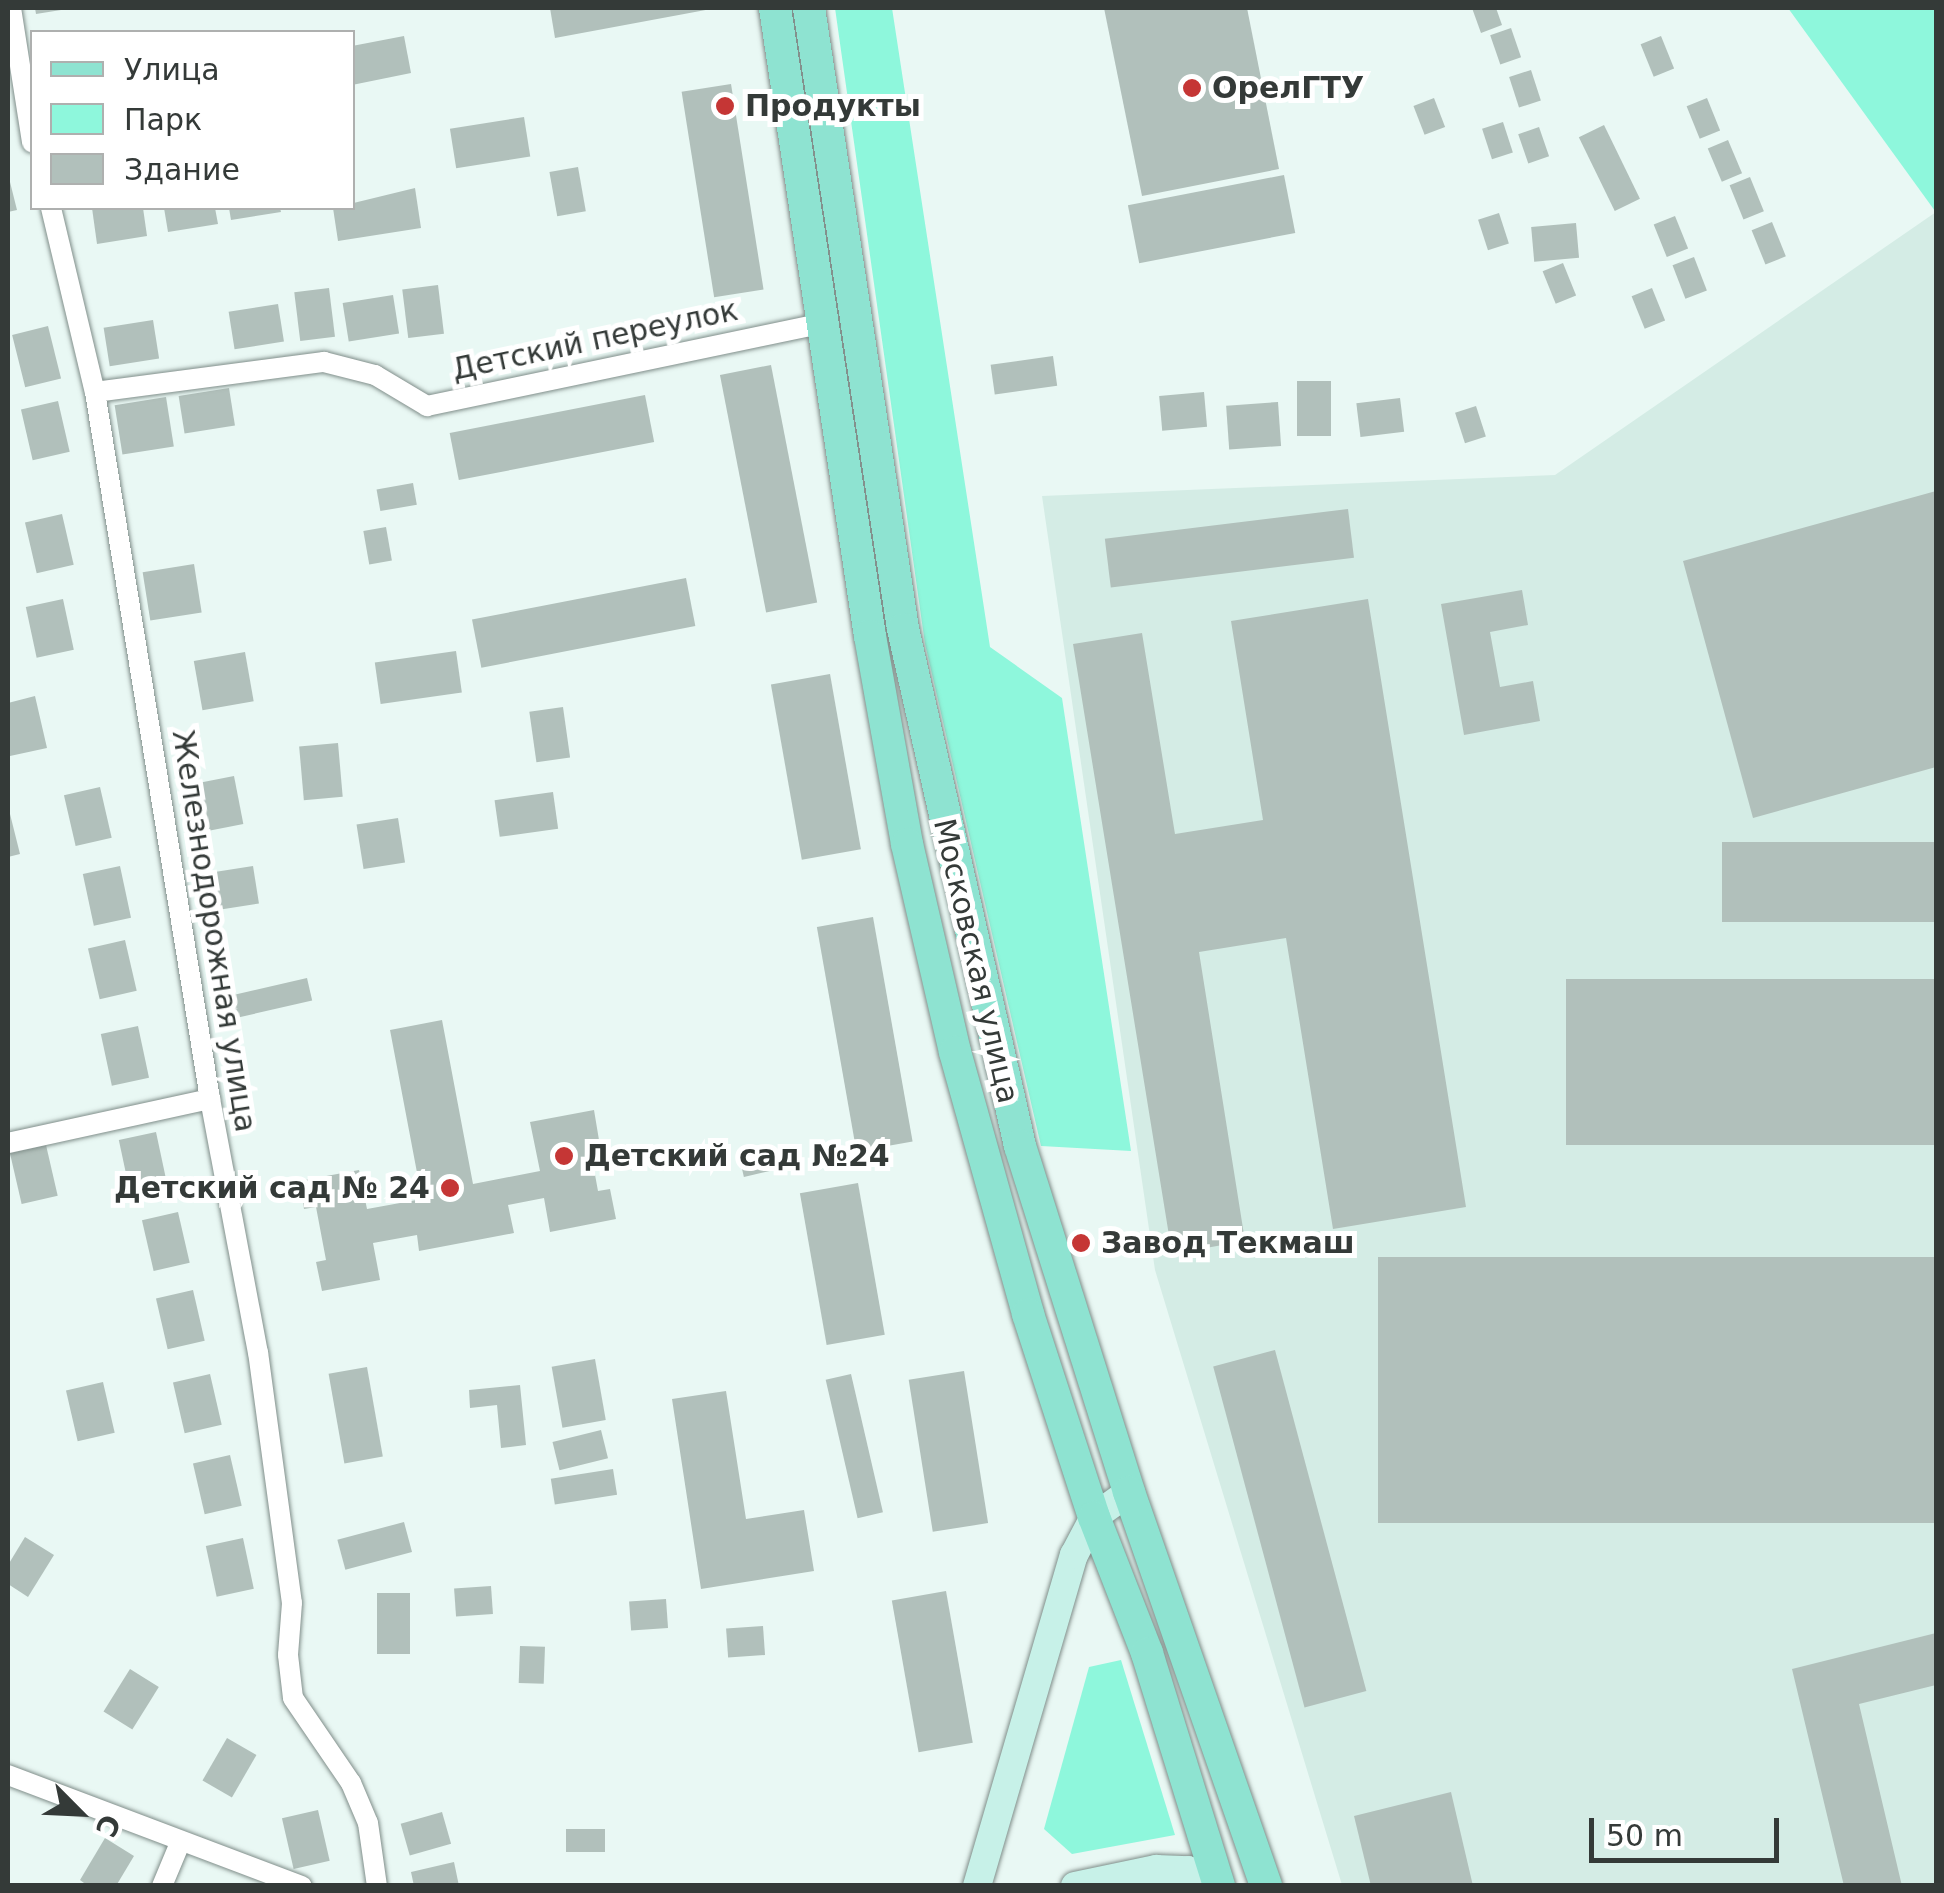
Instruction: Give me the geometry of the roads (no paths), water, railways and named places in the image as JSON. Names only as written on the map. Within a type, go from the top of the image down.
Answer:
[{"type":"main road","points":[[776,22],[810,18]]},
{"type":"main road","name":"Московская улица","points":[[810,18],[902,629],[946,837],[1020,1146],[1130,1492],[1266,1886]]},
{"type":"main road","name":"Московская улица","points":[[776,22],[819,324],[906,844],[981,1158],[1094,1517],[1147,1653],[1219,1885]]},
{"type":"main road","points":[[978,1886],[1074,1555],[1094,1517],[1130,1492]]},
{"type":"main road","points":[[1075,1886],[1156,1869],[1188,1870],[1219,1885]]},
{"type":"street","points":[[11,8],[30,129]]},
{"type":"street","name":"Железнодорожная улица","points":[[51,210],[95,392],[210,1099],[258,1352],[292,1603],[288,1655],[293,1698],[351,1783],[368,1823],[377,1886]]},
{"type":"street","name":"Детский переулок","points":[[95,392],[324,362],[375,375],[427,406],[819,324]]},
{"type":"street","points":[[8,1143],[210,1099]]},
{"type":"street","points":[[8,1775],[302,1886]]},
{"type":"street","points":[[162,1886],[180,1843]]},
{"type":"place","name":"ОрелГТУ","points":[[1192,88]]},
{"type":"place","name":"Продукты","points":[[725,106]]},
{"type":"place","name":"Детский сад №24","points":[[564,1156]]},
{"type":"place","name":"Детский сад № 24","points":[[450,1188]]},
{"type":"place","name":"Завод Текмаш","points":[[1081,1243]]}]
